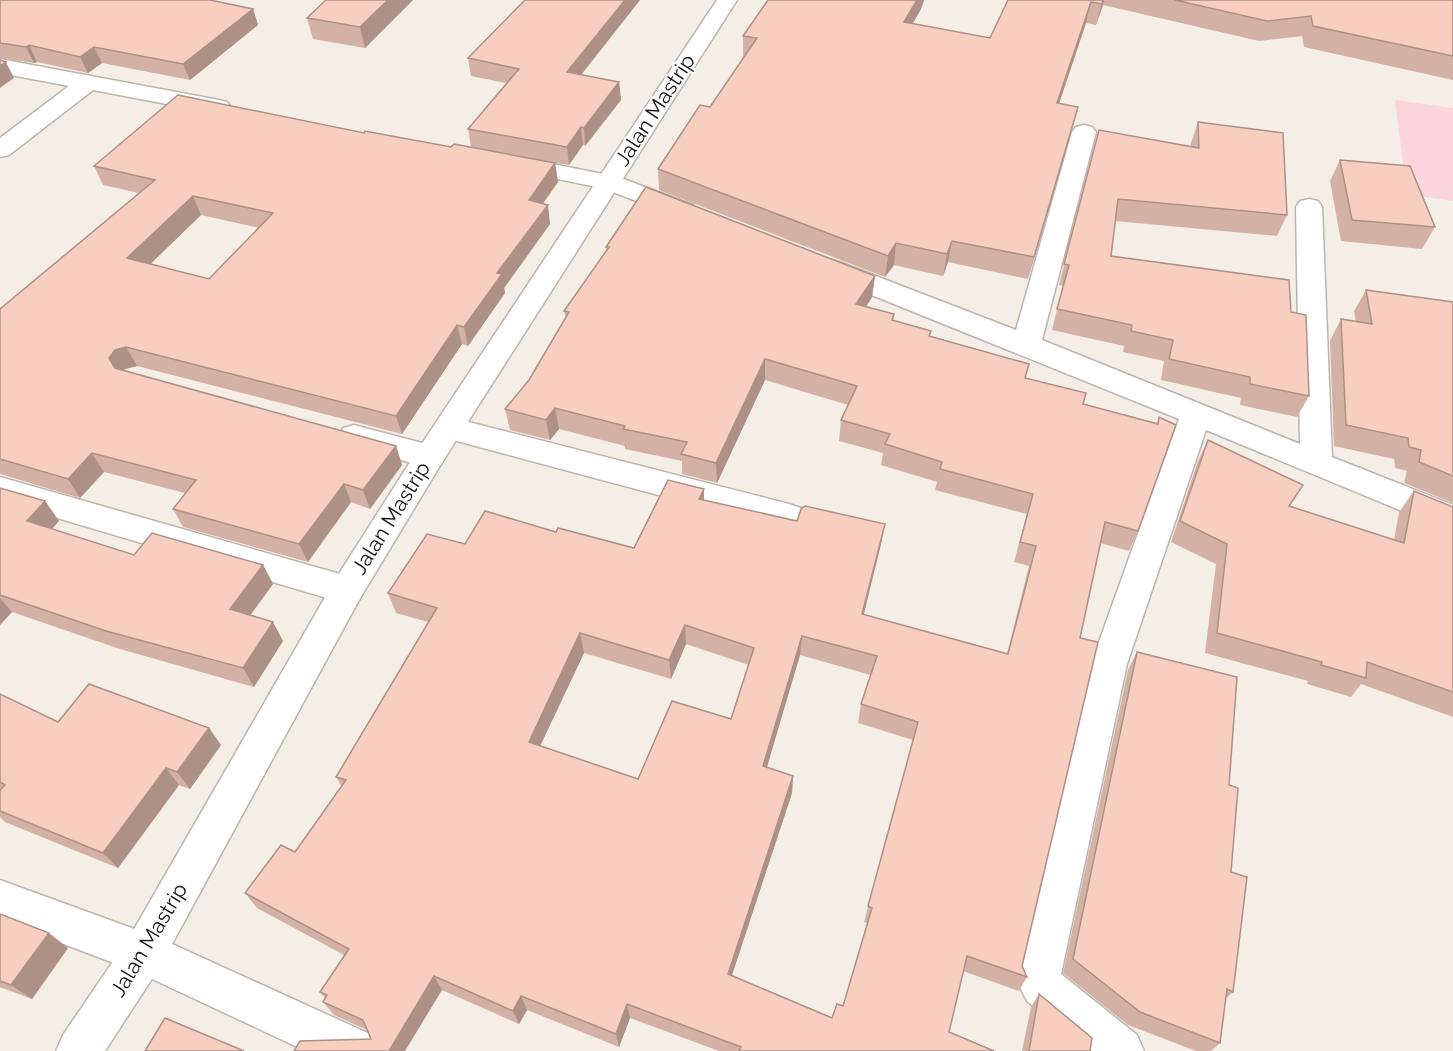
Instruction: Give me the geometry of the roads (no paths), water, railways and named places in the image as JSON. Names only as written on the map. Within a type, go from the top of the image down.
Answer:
[{"type":"street","name":"Jalan Mastrip","points":[[80,1051],[144,953],[347,590],[430,456],[727,0]]},
{"type":"street","points":[[0,66],[239,111]]},
{"type":"street","points":[[0,150],[89,82]]},
{"type":"street","points":[[1026,345],[1084,132]]},
{"type":"street","points":[[493,159],[609,182],[708,220]]},
{"type":"street","points":[[1308,207],[1316,463]]},
{"type":"street","points":[[806,259],[1026,345],[1453,519]]},
{"type":"street","points":[[1121,1051],[1042,986],[1038,980],[1109,664],[1196,414]]},
{"type":"street","points":[[449,428],[789,517]]},
{"type":"street","points":[[328,429],[430,456]]},
{"type":"street","points":[[0,489],[347,590]]},
{"type":"street","points":[[0,900],[144,953],[356,1051]]}]
